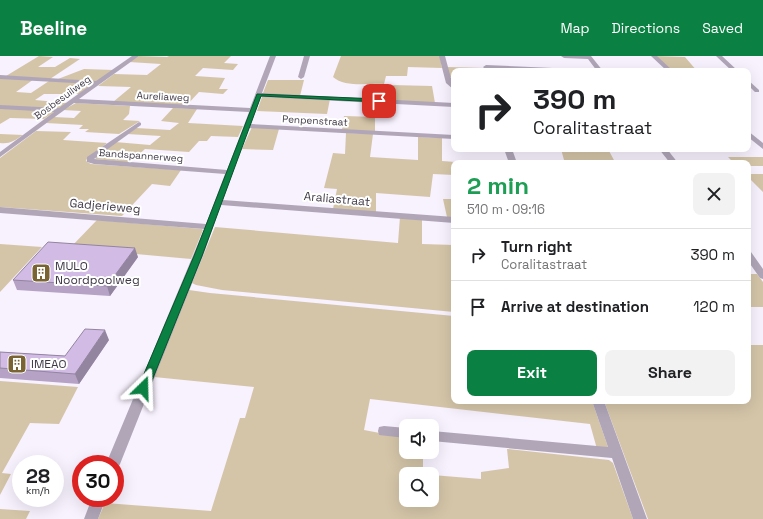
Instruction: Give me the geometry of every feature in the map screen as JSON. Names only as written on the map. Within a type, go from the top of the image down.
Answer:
[{"type":"street","name":"Bosbesuilweg","points":[[0,154],[128,60],[136,56]]},
{"type":"street","points":[[117,455],[218,202],[273,56]]},
{"type":"street","points":[[301,77],[307,56]]},
{"type":"street","points":[[442,56],[449,83],[451,85]]},
{"type":"street","points":[[564,56],[589,57],[598,68]]},
{"type":"street","points":[[654,56],[667,68]]},
{"type":"street","points":[[719,56],[732,68]]},
{"type":"street","points":[[486,67],[508,68]]},
{"type":"street","points":[[0,76],[98,83]]},
{"type":"street","points":[[751,85],[757,90]]},
{"type":"street","points":[[259,95],[451,105]]},
{"type":"street","name":"Aureliaweg","points":[[72,102],[253,110]]},
{"type":"street","points":[[0,107],[61,110]]},
{"type":"street","name":"Bandspannerweg","points":[[139,124],[91,157],[90,160],[94,162],[229,172]]},
{"type":"street","name":"Penpenstraat","points":[[247,126],[451,137]]},
{"type":"street","points":[[751,136],[763,147]]},
{"type":"street","points":[[0,145],[12,146]]},
{"type":"street","points":[[665,152],[672,160]]},
{"type":"street","name":"Araliastraat","points":[[218,202],[451,220]]},
{"type":"street","name":"Gadjerieweg","points":[[0,210],[208,227]]},
{"type":"street","points":[[751,258],[763,276]]},
{"type":"street","points":[[599,404],[640,519]]},
{"type":"street","points":[[384,431],[399,432]]},
{"type":"street","points":[[439,437],[616,453]]},
{"type":"street","points":[[91,519],[96,507]]},
{"type":"shaded area","points":[[39,56],[53,57],[38,67],[55,67],[70,58],[80,59],[50,79],[6,76]]},
{"type":"shaded area","points":[[139,56],[231,56],[224,63],[238,64],[233,70],[203,68],[195,76],[225,78],[219,89],[228,89],[223,94],[199,92],[186,106],[113,102],[131,87],[98,86],[114,74],[147,75],[161,64],[129,62]]},
{"type":"shaded area","points":[[341,56],[440,56],[442,68],[408,67],[407,76],[386,76],[384,84],[351,84],[344,83],[333,77]]},
{"type":"shaded area","points":[[656,56],[685,57],[694,68],[669,68]]},
{"type":"shaded area","points":[[447,67],[485,68],[451,68],[450,77]]},
{"type":"shaded area","points":[[84,69],[114,70],[97,82],[58,79]]},
{"type":"shaded area","points":[[0,77],[34,79],[16,92],[31,93],[49,81],[94,83],[79,94],[44,94],[35,100],[67,103],[60,109],[0,106]]},
{"type":"shaded area","points":[[268,80],[304,80],[300,96],[264,94],[263,93]]},
{"type":"shaded area","points":[[391,85],[432,86],[435,103],[391,101]]},
{"type":"shaded area","points":[[262,97],[330,99],[327,114],[257,111]]},
{"type":"shaded area","points":[[76,103],[130,106],[129,114],[123,120],[140,121],[119,134],[85,132],[89,129],[79,129],[83,125],[46,123],[54,117],[74,118],[81,111],[63,110]]},
{"type":"shaded area","points":[[0,108],[56,111],[44,119],[10,118],[0,124]]},
{"type":"shaded area","points":[[173,108],[197,109],[188,123],[243,126],[238,137],[211,136],[207,141],[199,141],[189,152],[145,149],[129,163],[95,158],[115,142],[150,145],[161,136],[127,134],[136,128],[170,130],[179,123],[161,121]]},
{"type":"shaded area","points":[[344,116],[375,117],[375,133],[342,130]]},
{"type":"shaded area","points":[[252,127],[279,129],[273,150],[242,149]]},
{"type":"shaded area","points":[[36,131],[71,132],[63,140],[107,143],[86,160],[91,164],[181,170],[170,186],[152,184],[122,216],[0,207],[0,158]]},
{"type":"shaded area","points":[[346,133],[373,134],[370,157],[418,160],[418,137],[442,138],[442,161],[451,162],[451,175],[433,174],[430,197],[376,193],[376,213],[333,209],[337,189],[324,188],[333,153],[345,154]]},
{"type":"shaded area","points":[[0,134],[23,135],[12,142],[0,143]]},
{"type":"shaded area","points":[[562,152],[610,152],[614,160],[564,160]]},
{"type":"shaded area","points":[[728,157],[763,157],[763,166],[751,166],[751,160],[731,160]]},
{"type":"shaded area","points":[[751,174],[763,174],[763,192],[751,180]]},
{"type":"shaded area","points":[[443,199],[451,199],[451,218],[447,217]]},
{"type":"shaded area","points":[[400,217],[422,219],[422,244],[451,245],[451,312],[222,290],[192,283],[215,227],[398,243]]},
{"type":"shaded area","points":[[97,220],[203,230],[191,259],[70,248]]},
{"type":"shaded area","points":[[0,244],[42,247],[0,292]]},
{"type":"shaded area","points":[[751,274],[757,274],[763,282],[763,307],[751,307]]},
{"type":"shaded area","points":[[189,290],[451,316],[451,404],[593,404],[609,450],[597,449],[590,424],[370,399],[364,430],[399,437],[399,459],[423,459],[423,467],[399,467],[399,507],[439,507],[439,476],[481,479],[481,472],[509,468],[507,449],[609,460],[613,463],[633,519],[98,519],[103,507],[124,507],[124,504],[211,511],[240,418],[245,418],[254,387],[154,377]]},
{"type":"shaded area","points":[[751,345],[763,345],[763,519],[648,519],[605,404],[751,404]]},
{"type":"shaded area","points":[[0,381],[78,387],[59,424],[30,423],[2,473],[11,474],[0,495]]},
{"type":"shaded area","points":[[0,509],[30,511],[26,519],[0,519]]},
{"type":"building","points":[[48,242],[135,248],[107,286],[13,280]]},
{"type":"building","points":[[85,329],[105,330],[75,374],[0,368],[0,352],[65,356]]},
{"type":"place","name":"MULO Noordpoolweg","points":[[41,273]]},
{"type":"place","name":"IMEAO","points":[[17,364]]},
{"type":"route","points":[[143,388],[185,289],[259,95],[379,101]]}]
